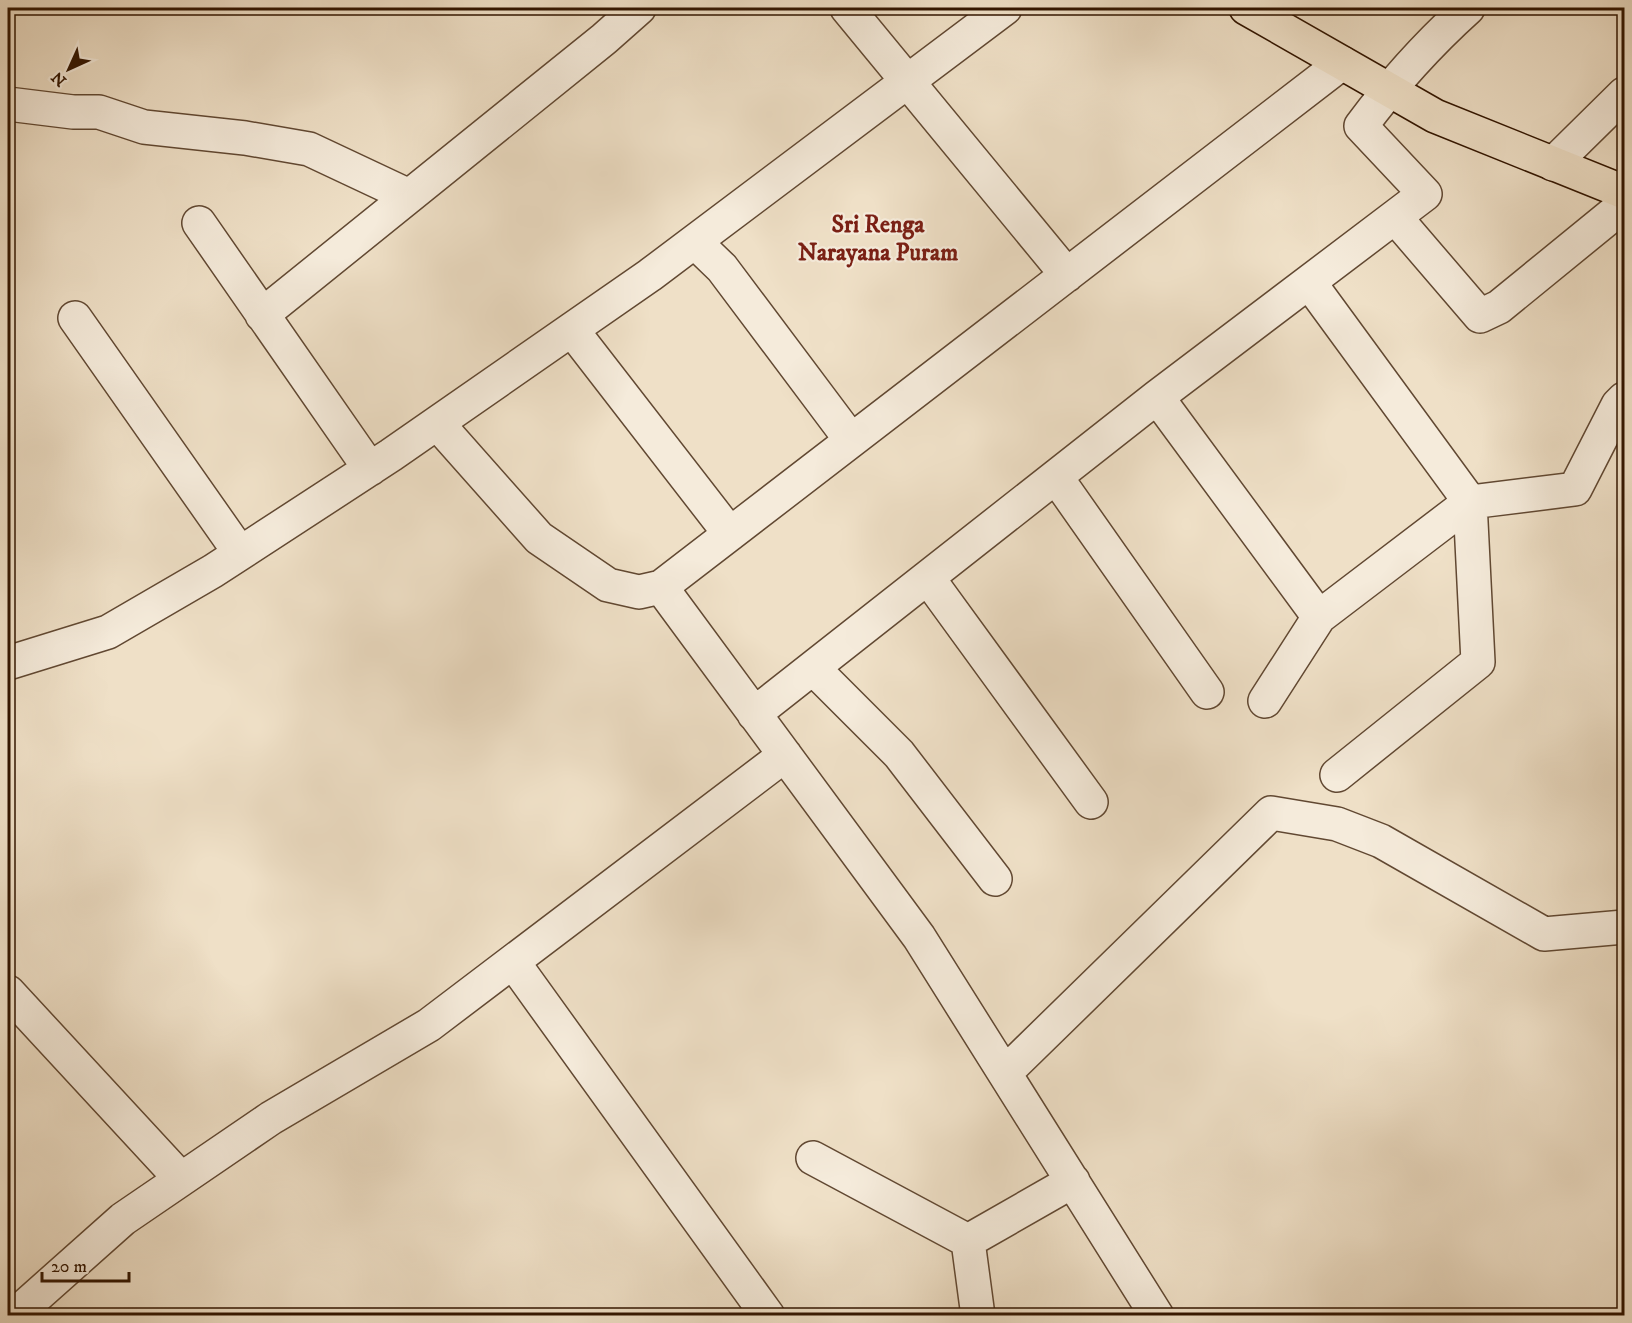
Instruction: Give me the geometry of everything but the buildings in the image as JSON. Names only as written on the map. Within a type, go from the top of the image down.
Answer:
[{"type":"highway","points":[[1246,8],[1435,116],[1624,192]]},
{"type":"street","points":[[262,315],[604,39],[639,8]]},
{"type":"street","points":[[847,8],[1067,275]]},
{"type":"street","points":[[8,663],[108,632],[240,553],[370,469],[695,242],[1005,8]]},
{"type":"street","points":[[754,714],[1157,398],[1425,194],[1361,126],[1388,90],[1436,36],[1468,8]]},
{"type":"street","points":[[437,423],[539,538],[608,585],[639,592],[661,587],[1342,63]]},
{"type":"street","points":[[1553,164],[1624,94]]},
{"type":"street","points":[[8,104],[73,112],[99,112],[144,127],[245,138],[309,149],[409,196]]},
{"type":"street","points":[[1395,217],[1480,316],[1498,307],[1624,205]]},
{"type":"street","points":[[199,223],[370,469]]},
{"type":"street","points":[[695,242],[723,268],[851,440]]},
{"type":"street","points":[[1308,282],[1470,502],[1478,662],[1337,775]]},
{"type":"street","points":[[75,318],[240,553]]},
{"type":"street","points":[[572,330],[730,534]]},
{"type":"street","points":[[1157,398],[1319,617]]},
{"type":"street","points":[[1265,701],[1319,617],[1470,502],[1575,489],[1618,405],[1624,399]]},
{"type":"street","points":[[1056,477],[1207,692]]},
{"type":"street","points":[[928,578],[1091,802]]},
{"type":"street","points":[[661,587],[920,937],[1157,1316]]},
{"type":"street","points":[[813,668],[899,754],[995,879]]},
{"type":"street","points":[[16,1315],[123,1219],[270,1118],[429,1025],[785,755]]},
{"type":"street","points":[[1005,1073],[1271,813],[1337,824],[1381,841],[1544,934],[1624,927]]},
{"type":"street","points":[[513,962],[768,1316]]},
{"type":"street","points":[[8,992],[181,1179]]},
{"type":"street","points":[[813,1158],[968,1241]]},
{"type":"street","points":[[968,1241],[1073,1181]]},
{"type":"street","points":[[968,1241],[978,1316]]},
{"type":"district","name":"Sri Renga Narayana Puram","points":[[878,239]]}]
